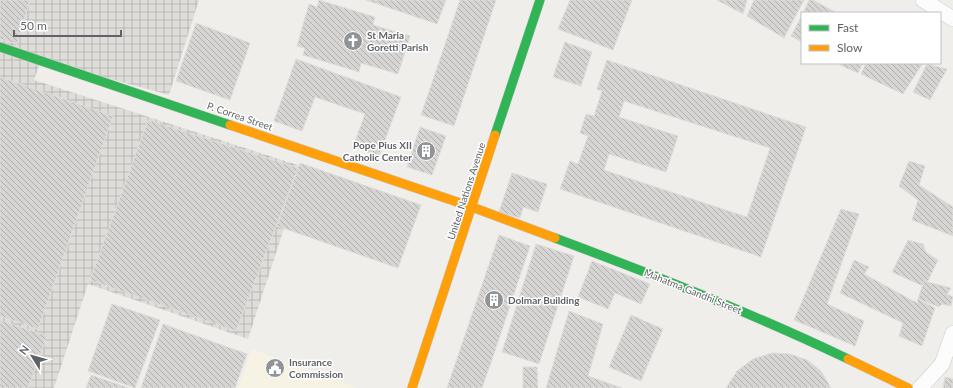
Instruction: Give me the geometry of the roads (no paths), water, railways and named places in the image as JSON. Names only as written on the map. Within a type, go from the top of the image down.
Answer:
[{"type":"street","name":"United Nations Avenue","points":[[412,388],[540,0]]},
{"type":"street","points":[[923,0],[953,20]]},
{"type":"street","name":"P. Correa Street","points":[[0,47],[472,207]]},
{"type":"street","name":"Mahatma Gandhi Street","points":[[472,207],[671,281],[784,328],[908,388]]},
{"type":"street","points":[[920,388],[948,365],[953,333]]},
{"type":"place","name":"St Maria Goretti Parish","points":[[353,41]]},
{"type":"place","name":"Pope Pius XII Catholic Center","points":[[426,151]]},
{"type":"place","name":"Dolmar Building","points":[[494,300]]},
{"type":"place","name":"Insurance Commission","points":[[275,368]]}]
